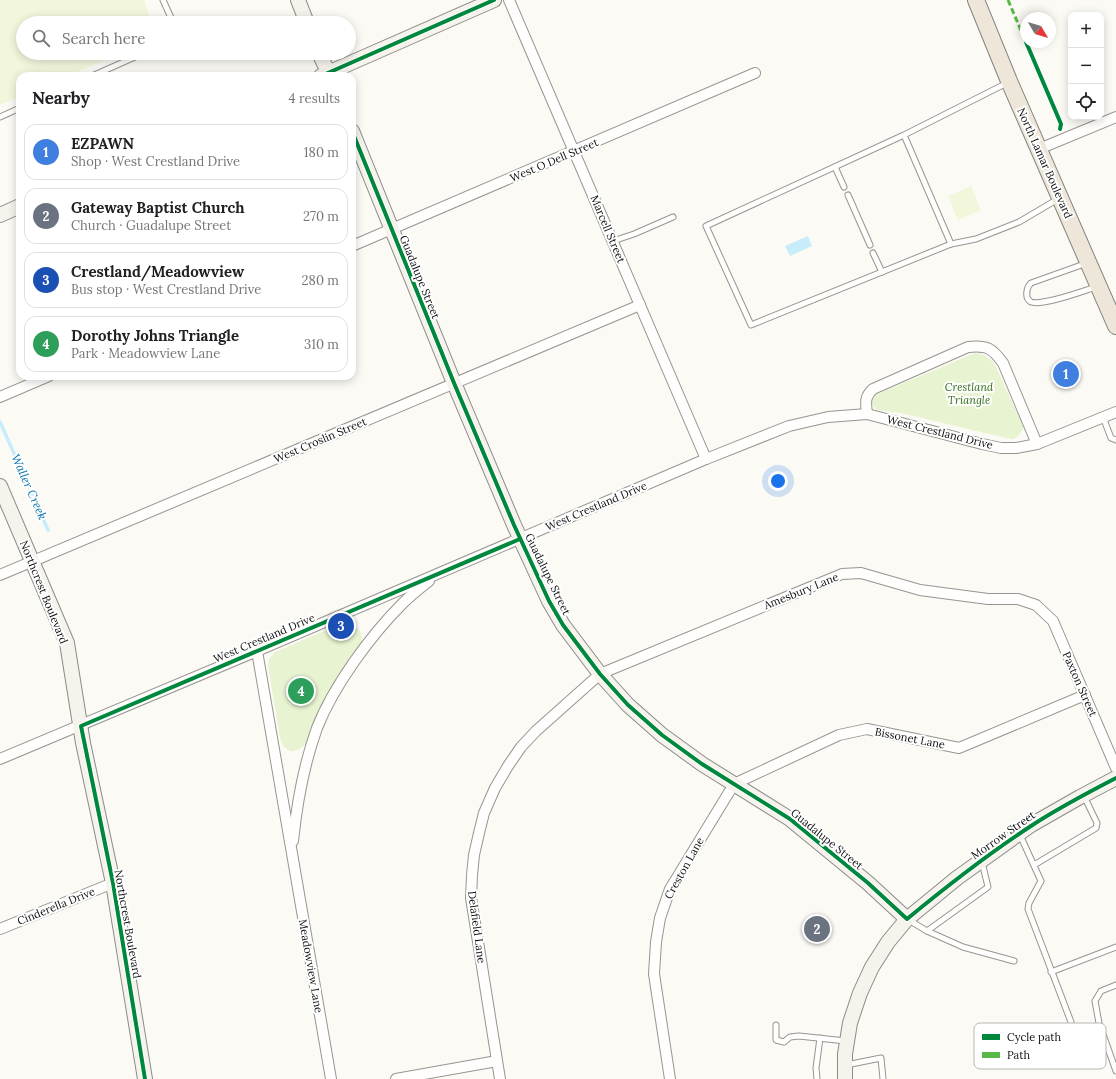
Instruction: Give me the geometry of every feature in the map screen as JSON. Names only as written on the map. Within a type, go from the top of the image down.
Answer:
[{"type":"main road","name":"North Lamar Boulevard","points":[[976,0],[1009,81],[1116,326]]},
{"type":"street","points":[[298,0],[304,16]]},
{"type":"street","points":[[333,72],[494,0]]},
{"type":"street","name":"Marcell Street","points":[[509,0],[706,459]]},
{"type":"street","points":[[322,60],[325,72]]},
{"type":"street","name":"West O Dell Street","points":[[356,244],[755,73]]},
{"type":"street","points":[[1040,150],[1116,117]]},
{"type":"street","name":"Guadalupe Street","points":[[356,141],[454,383],[520,538],[549,601],[580,650],[628,705],[662,735],[702,764],[790,819],[868,883],[907,919]]},
{"type":"street","points":[[0,215],[16,208]]},
{"type":"street","name":"West Croslin Street","points":[[0,575],[640,304]]},
{"type":"street","points":[[867,414],[865,399],[873,389],[968,347],[984,346],[997,354],[1003,363],[1037,444]]},
{"type":"street","points":[[0,397],[40,380]]},
{"type":"street","name":"West Crestland Drive","points":[[0,759],[81,726],[706,459],[789,426],[828,417],[867,414],[982,444],[1008,448],[1037,444],[1116,412]]},
{"type":"street","name":"Northcrest Boulevard","points":[[0,486],[67,643],[81,726],[113,883],[145,1079]]},
{"type":"street","name":"Amesbury Lane","points":[[600,674],[842,574],[861,573],[920,590],[988,599],[1018,599],[1036,605]]},
{"type":"street","name":"Meadowview Lane","points":[[291,854],[297,806],[304,769],[318,727],[334,692],[375,634],[403,603],[436,574]]},
{"type":"street","name":"Paxton Street","points":[[1036,605],[1053,621],[1116,768]]},
{"type":"street","name":"Meadowview Lane","points":[[257,651],[331,1079]]},
{"type":"street","name":"Delafield Lane","points":[[500,1079],[471,898],[474,855],[484,813],[495,788],[521,747],[536,731],[600,674]]},
{"type":"street","name":"Bissonet Lane","points":[[734,784],[839,736],[867,730],[959,748],[1085,695]]},
{"type":"street","name":"Morrow Street","points":[[907,919],[956,878],[1031,825],[1116,778]]},
{"type":"street","name":"Creston Lane","points":[[670,1079],[654,974],[656,942],[660,918],[670,889],[734,784]]},
{"type":"street","name":"Cinderella Drive","points":[[0,929],[113,883]]},
{"type":"street","points":[[845,1072],[845,1054],[850,1023],[860,993],[872,968],[888,942],[907,919]]},
{"type":"street","points":[[396,1079],[497,1061]]},
{"type":"lane","points":[[162,0],[170,16]]},
{"type":"lane","points":[[101,72],[128,60]]},
{"type":"lane","points":[[1009,81],[904,135],[706,226],[751,325],[951,244],[976,239],[1019,222],[1060,198]]},
{"type":"lane","points":[[0,117],[16,110]]},
{"type":"lane","points":[[904,135],[951,244]]},
{"type":"lane","points":[[835,166],[844,187]]},
{"type":"lane","points":[[848,195],[870,245]]},
{"type":"lane","points":[[613,241],[634,234],[673,217]]},
{"type":"lane","points":[[873,253],[882,272]]},
{"type":"lane","points":[[1088,262],[1031,283],[1027,290],[1027,296],[1031,302],[1043,302],[1098,286]]},
{"type":"lane","points":[[1103,417],[1111,438],[1116,440]]},
{"type":"lane","points":[[1034,865],[1096,828],[1098,823],[1084,795]]},
{"type":"lane","points":[[1020,834],[1041,881],[1028,903],[1028,908],[1070,1022]]},
{"type":"lane","points":[[927,931],[988,887],[982,861]]},
{"type":"lane","points":[[907,919],[927,931],[964,947],[1014,961]]},
{"type":"lane","points":[[1051,972],[1116,947]]},
{"type":"lane","points":[[1099,1023],[1095,1001],[1101,991],[1116,985]]},
{"type":"lane","points":[[776,1025],[776,1040],[784,1042],[790,1037],[799,1036],[847,1041]]},
{"type":"lane","points":[[817,1079],[816,1068],[820,1038]]},
{"type":"lane","points":[[1106,1043],[1116,1071]]},
{"type":"lane","points":[[845,1072],[881,1058],[883,1079]]},
{"type":"green space","points":[[0,0],[144,0],[150,16],[16,16],[16,60],[105,60],[76,72],[16,72],[16,98],[0,105]]},
{"type":"green space","points":[[971,186],[981,210],[958,220],[948,196]]},
{"type":"green space","name":"Crestland Triangle","points":[[975,353],[985,356],[994,363],[1023,424],[1023,429],[1017,437],[1013,439],[1006,438],[901,413],[877,410],[873,405],[872,401],[875,395]]},
{"type":"green space","points":[[343,623],[350,624],[359,629],[362,635],[360,645],[342,671],[320,711],[306,743],[298,750],[288,750],[280,738],[268,665],[270,658],[275,652]]},
{"type":"water","points":[[808,236],[812,246],[790,256],[785,246]]},
{"type":"waterway","name":"Waller Creek","points":[[0,422],[48,530]]},
{"type":"marked path","points":[[1008,0],[1020,28]]},
{"type":"cycle path","points":[[330,72],[494,0]]},
{"type":"cycle path","points":[[1029,48],[1061,124],[1060,129]]},
{"type":"cycle path","points":[[356,141],[454,383],[514,525],[549,601],[563,625],[600,674],[628,705],[662,735],[702,764],[790,819],[868,883],[907,919],[937,894],[1041,819],[1116,778]]},
{"type":"cycle path","points":[[145,1079],[113,883],[81,726],[520,539]]},
{"type":"place","name":"EZPAWN","points":[[1066,374]]},
{"type":"place","name":"Crestland/Meadowview","points":[[341,626]]},
{"type":"place","name":"Dorothy Johns Triangle","points":[[301,691]]},
{"type":"place","name":"Gateway Baptist Church","points":[[817,929]]}]
